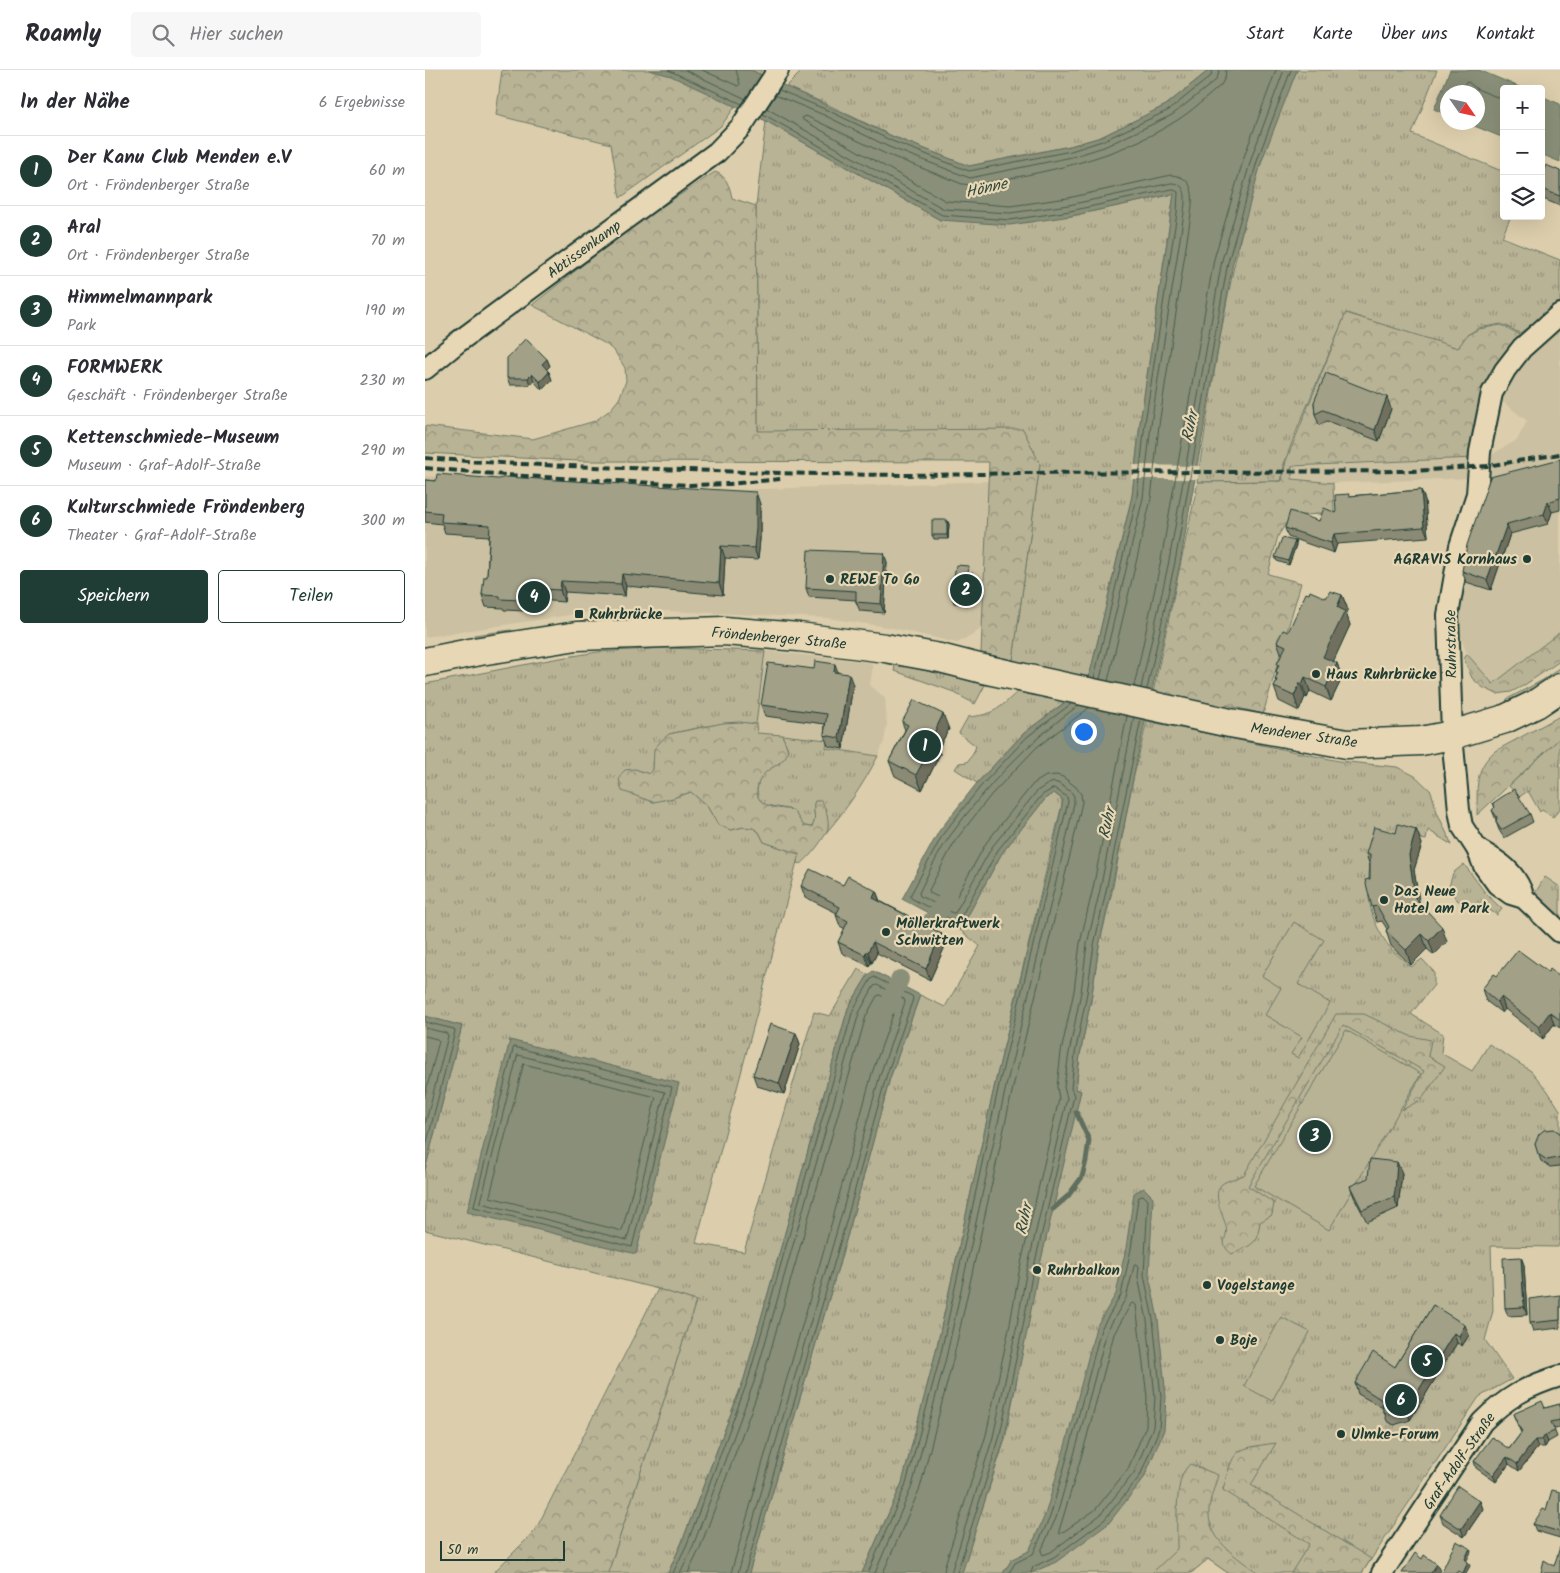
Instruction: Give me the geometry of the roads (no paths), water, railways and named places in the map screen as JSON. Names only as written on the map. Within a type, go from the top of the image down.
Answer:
[{"type":"main road","name":"Fröndenberger Straße","points":[[425,662],[480,651],[577,636],[620,633],[724,631],[799,637],[940,658],[1130,700]]},
{"type":"main road","name":"Mendener Straße","points":[[1130,700],[1249,727],[1347,744],[1421,741],[1452,735],[1505,719],[1536,704],[1560,688]]},
{"type":"street","name":"Abtissenkamp","points":[[425,369],[458,342],[717,152],[745,122],[776,73]]},
{"type":"street","name":"Ruhrstraße","points":[[1560,314],[1523,348],[1505,370],[1492,393],[1479,452],[1477,494],[1460,546],[1448,615],[1452,735],[1462,826],[1477,849],[1493,858],[1511,873],[1520,884],[1524,898],[1560,932]]},
{"type":"street","name":"Graf-Adolf-Straße","points":[[1382,1573],[1483,1422],[1498,1406],[1518,1392],[1560,1376]]},
{"type":"water","points":[[649,70],[751,70],[894,137],[969,166],[1070,146],[1101,137],[1166,105],[1209,70],[1297,70],[1262,160],[1233,263],[1180,563],[1138,754],[1099,946],[1080,1055],[1076,1089],[1081,1091],[1037,1277],[1004,1440],[962,1573],[862,1573],[902,1483],[935,1355],[996,1079],[1063,800],[1054,793],[1046,798],[1002,853],[960,930],[902,899],[939,831],[977,783],[1024,733],[1087,686],[1132,496],[1140,423],[1174,194],[1071,216],[1010,225],[940,220],[766,121],[671,76]]},
{"type":"water","points":[[1450,70],[1479,70],[1515,85],[1500,85],[1500,136],[1484,130],[1485,85],[1444,85]]},
{"type":"water","points":[[1440,94],[1440,112],[1434,109]]},
{"type":"water","points":[[1545,98],[1560,104],[1560,162],[1545,156]]},
{"type":"water","points":[[873,971],[920,995],[890,1078],[851,1223],[749,1573],[668,1573],[682,1542],[744,1379],[848,1008],[868,975]]},
{"type":"water","points":[[425,1016],[462,1026],[425,1170]]},
{"type":"water","points":[[510,1040],[679,1083],[636,1254],[467,1212]]},
{"type":"water","points":[[1144,1188],[1153,1197],[1149,1275],[1158,1319],[1166,1397],[1164,1430],[1144,1478],[1108,1524],[1056,1562],[1031,1573],[1003,1573],[1012,1559],[1029,1551],[1045,1515],[1096,1327],[1116,1294],[1126,1248],[1134,1193]]},
{"type":"waterway","points":[[924,932],[948,898]]},
{"type":"waterway","points":[[888,1006],[900,979]]},
{"type":"waterway","points":[[1053,1209],[1068,1196],[1082,1177],[1086,1161],[1089,1140],[1076,1112]]},
{"type":"railway","points":[[425,458],[523,464],[728,471],[931,475],[1413,471],[1487,466],[1560,454]]},
{"type":"railway","points":[[425,468],[506,475],[689,485],[729,484],[781,479]]},
{"type":"place","name":"AGRAVIS Kornhaus","points":[[1527,559]]},
{"type":"place","name":"REWE To Go","points":[[830,579]]},
{"type":"place","name":"Aral","points":[[966,590]]},
{"type":"place","name":"FORMWERK","points":[[534,597]]},
{"type":"place","name":"Ruhrbrücke","points":[[579,614]]},
{"type":"place","name":"Haus Ruhrbrücke","points":[[1316,674]]},
{"type":"place","name":"Der Kanu Club Menden e.V","points":[[925,746]]},
{"type":"place","name":"Das Neue Hotel am Park","points":[[1384,900]]},
{"type":"place","name":"Möllerkraftwerk Schwitten","points":[[886,932]]},
{"type":"place","name":"Himmelmannpark","points":[[1315,1136]]},
{"type":"place","name":"Ruhrbalkon","points":[[1037,1270]]},
{"type":"place","name":"Vogelstange","points":[[1207,1285]]},
{"type":"place","name":"Boje","points":[[1220,1340]]},
{"type":"place","name":"Kettenschmiede-Museum","points":[[1427,1361]]},
{"type":"place","name":"Kulturschmiede Fröndenberg","points":[[1401,1400]]},
{"type":"place","name":"Ulmke-Forum","points":[[1341,1434]]},
{"type":"water label","name":"Hönne","points":[[986,187]]},
{"type":"water label","name":"Ruhr","points":[[1189,426]]},
{"type":"water label","name":"Ruhr","points":[[1106,823]]},
{"type":"water label","name":"Ruhr","points":[[1023,1219]]}]
